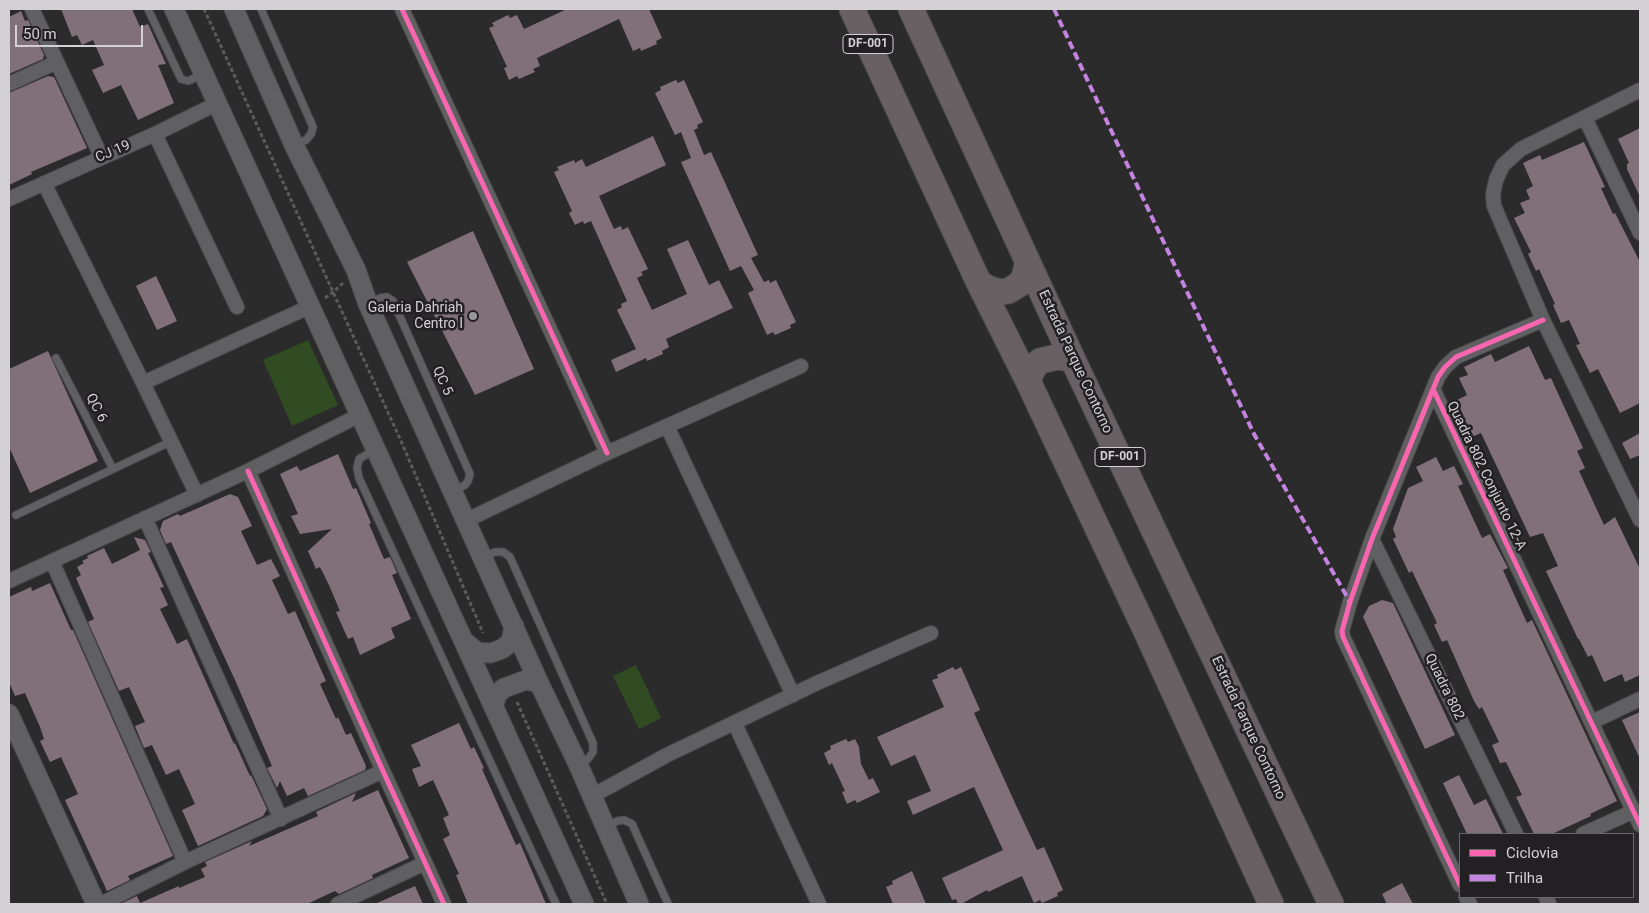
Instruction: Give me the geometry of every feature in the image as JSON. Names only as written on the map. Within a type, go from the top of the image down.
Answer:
[{"type":"highway","name":"DF-001","points":[[852,9],[979,283],[1028,381],[1153,647],[1271,904]]},
{"type":"highway","name":"Estrada Parque Contorno","points":[[911,9],[1074,362],[1331,904]]},
{"type":"highway","points":[[979,283],[1000,292],[1008,291],[1015,288],[1024,278],[1028,262]]},
{"type":"highway","points":[[1028,381],[1034,367],[1040,361],[1057,357],[1066,358],[1074,362]]},
{"type":"main road","points":[[174,9],[584,904]]},
{"type":"main road","points":[[234,9],[294,145],[356,270],[368,304],[539,683],[578,764],[639,904]]},
{"type":"main road","points":[[465,642],[477,652],[491,653],[502,649],[511,642],[514,626]]},
{"type":"main road","points":[[494,705],[497,694],[509,685],[526,680],[539,683]]},
{"type":"main road","points":[[9,714],[96,904]]},
{"type":"street","points":[[32,9],[101,156]]},
{"type":"street","points":[[402,9],[607,453]]},
{"type":"street","points":[[9,84],[58,62]]},
{"type":"street","points":[[1640,90],[1521,149],[1502,165],[1493,194],[1494,206],[1543,320],[1640,520]]},
{"type":"street","name":"CJ 19","points":[[9,199],[216,104]]},
{"type":"street","points":[[1585,118],[1640,233]]},
{"type":"street","points":[[154,134],[237,306]]},
{"type":"street","points":[[44,183],[197,495]]},
{"type":"street","points":[[143,383],[311,306]]},
{"type":"street","points":[[1432,389],[1445,367],[1456,357],[1543,320]]},
{"type":"street","points":[[467,520],[607,453],[801,366]]},
{"type":"street","name":"Quadra 802 Conjunto 12-A","points":[[1432,389],[1372,539],[1343,625],[1343,637],[1459,883]]},
{"type":"street","name":"Quadra 802 Conjunto 12-A","points":[[1432,389],[1640,825]]},
{"type":"street","points":[[9,581],[248,471],[360,415]]},
{"type":"street","points":[[666,426],[793,695]]},
{"type":"street","points":[[248,471],[382,772],[444,904]]},
{"type":"street","points":[[145,518],[281,818]]},
{"type":"street","name":"Quadra 802","points":[[1372,539],[1516,833]]},
{"type":"street","points":[[52,562],[185,862]]},
{"type":"street","points":[[592,796],[667,755],[793,695],[931,633]]},
{"type":"street","points":[[1592,722],[1640,699]]},
{"type":"street","points":[[735,724],[819,904]]},
{"type":"street","points":[[101,904],[185,862],[382,772]]},
{"type":"street","points":[[1585,833],[1634,811]]},
{"type":"street","points":[[338,904],[426,863]]},
{"type":"lane","points":[[148,9],[181,79],[188,81],[203,74]]},
{"type":"lane","points":[[261,9],[313,127],[311,134],[306,140],[294,145]]},
{"type":"lane","name":"QC 5","points":[[368,304],[380,298],[387,297],[393,300],[470,474],[465,485],[452,491]]},
{"type":"lane","name":"QC 6","points":[[56,358],[113,469]]},
{"type":"lane","points":[[16,515],[170,442]]},
{"type":"lane","points":[[376,449],[359,459],[357,468],[359,478],[556,904]]},
{"type":"lane","points":[[482,557],[495,552],[503,552],[510,557],[593,743],[593,752],[588,758],[578,764]]},
{"type":"lane","points":[[606,829],[617,821],[624,820],[632,824],[668,904]]},
{"type":"path","points":[[204,9],[332,294],[401,442],[491,653]]},
{"type":"path","points":[[311,306],[332,294],[356,270]]},
{"type":"path","points":[[509,685],[607,904]]},
{"type":"green space","points":[[308,340],[338,405],[292,426],[263,360]]},
{"type":"green space","points":[[636,665],[661,718],[639,729],[613,676]]},
{"type":"building","points":[[61,9],[132,9],[140,27],[148,24],[166,64],[158,65],[174,103],[138,120],[121,85],[103,93],[92,70],[104,65],[93,40],[82,45],[77,35],[72,37]]},
{"type":"building","points":[[567,9],[649,9],[662,38],[656,41],[657,44],[641,51],[640,48],[633,51],[619,19],[537,58],[540,66],[533,69],[535,72],[519,79],[517,76],[509,80],[504,68],[507,67],[489,28],[494,26],[492,23],[508,15],[510,18],[517,15],[524,29]]},
{"type":"building","points":[[21,11],[25,21],[28,20],[44,55],[43,59],[9,74],[9,17]]},
{"type":"building","points":[[48,76],[54,77],[87,148],[31,172],[32,174],[9,185],[9,93]]},
{"type":"building","points":[[676,80],[678,83],[684,80],[703,122],[697,125],[698,128],[694,130],[704,155],[711,152],[758,255],[751,258],[764,282],[769,280],[770,283],[776,280],[796,322],[790,325],[791,328],[775,335],[773,332],[767,335],[748,293],[754,290],[741,266],[730,271],[681,162],[691,158],[681,132],[675,135],[655,93],[661,90],[660,87]]},
{"type":"building","points":[[1640,128],[1640,197],[1627,169],[1627,164],[1629,163],[1618,139]]},
{"type":"building","points":[[653,136],[666,165],[599,196],[614,229],[621,226],[622,230],[628,227],[648,269],[641,272],[643,275],[637,278],[652,310],[687,294],[667,249],[688,240],[709,285],[719,280],[733,308],[666,339],[669,347],[662,351],[663,354],[647,361],[646,358],[616,372],[611,360],[636,349],[617,310],[622,307],[621,304],[627,301],[591,221],[584,224],[583,221],[575,225],[569,213],[572,211],[554,172],[559,170],[557,167],[574,160],[575,163],[582,159],[586,167]]},
{"type":"building","points":[[1584,142],[1605,187],[1601,188],[1613,214],[1615,213],[1640,262],[1640,403],[1620,413],[1598,369],[1590,373],[1576,345],[1580,344],[1569,320],[1561,323],[1553,305],[1555,304],[1539,269],[1536,271],[1528,254],[1531,252],[1514,218],[1525,213],[1520,203],[1530,199],[1526,190],[1533,186],[1523,163],[1540,155],[1542,160]]},
{"type":"building","name":"Galeria Dahriah Centro I","points":[[473,231],[534,369],[475,395],[407,262]]},
{"type":"building","points":[[156,276],[177,321],[157,330],[136,286]]},
{"type":"building","points":[[1529,346],[1545,380],[1551,378],[1583,448],[1577,451],[1585,468],[1579,471],[1604,525],[1615,517],[1640,569],[1640,675],[1625,682],[1622,674],[1604,682],[1592,655],[1588,657],[1546,571],[1558,566],[1543,533],[1530,537],[1481,433],[1472,437],[1455,401],[1467,395],[1459,378],[1468,375],[1464,367],[1491,354],[1495,362]]},
{"type":"building","points":[[48,351],[98,461],[30,493],[9,447],[9,369]]},
{"type":"building","points":[[1640,433],[1640,455],[1630,459],[1622,443]]},
{"type":"building","points":[[338,454],[353,489],[356,488],[384,559],[390,557],[397,573],[392,575],[411,619],[391,628],[395,638],[360,655],[353,637],[348,639],[336,612],[340,611],[320,567],[316,569],[308,551],[332,529],[300,534],[291,516],[298,514],[280,474],[297,466],[300,471]]},
{"type":"building","points":[[1436,457],[1443,471],[1454,466],[1463,484],[1458,486],[1482,538],[1490,534],[1508,568],[1503,570],[1527,623],[1532,620],[1617,801],[1590,814],[1591,816],[1554,833],[1534,833],[1516,797],[1522,795],[1506,762],[1500,763],[1492,745],[1499,742],[1482,707],[1479,709],[1474,701],[1447,640],[1442,642],[1434,625],[1437,623],[1412,571],[1409,573],[1393,539],[1396,537],[1393,529],[1408,488],[1423,481],[1416,467]]},
{"type":"building","points":[[230,494],[238,497],[252,526],[241,531],[257,565],[271,559],[280,576],[272,580],[288,614],[295,611],[326,681],[320,684],[336,719],[338,717],[346,735],[351,733],[366,766],[365,770],[308,796],[304,788],[287,796],[280,781],[277,788],[267,768],[272,766],[235,680],[171,542],[166,544],[160,530],[163,521],[178,514],[180,516]]},
{"type":"building","points":[[134,537],[145,540],[151,552],[148,553],[164,587],[160,588],[168,605],[160,609],[177,644],[187,639],[234,744],[267,809],[263,816],[198,846],[182,810],[195,804],[179,769],[166,775],[152,745],[144,748],[135,726],[145,722],[129,687],[119,691],[88,622],[94,619],[76,578],[81,575],[77,567],[84,563],[82,561],[88,558],[87,556],[104,548],[112,564],[140,550]]},
{"type":"building","points":[[50,583],[71,630],[73,630],[173,856],[128,876],[130,880],[107,891],[65,800],[78,794],[61,757],[50,762],[40,741],[44,739],[40,727],[25,693],[15,696],[9,682],[9,597],[31,587],[32,591]]},
{"type":"building","points":[[1382,600],[1393,603],[1455,735],[1425,749],[1363,617],[1369,606]]},
{"type":"building","points":[[953,667],[955,670],[961,667],[980,710],[974,713],[1015,803],[1037,850],[1044,847],[1063,890],[1057,893],[1058,896],[1042,903],[1040,900],[1034,903],[1022,876],[988,892],[987,890],[961,904],[958,904],[956,899],[952,900],[942,878],[1003,850],[974,787],[913,815],[907,801],[931,791],[915,755],[891,766],[877,737],[944,707],[932,680],[938,678],[937,675]]},
{"type":"building","points":[[1640,712],[1640,759],[1622,720]]},
{"type":"building","points":[[459,723],[471,749],[474,747],[516,845],[520,843],[546,904],[468,904],[456,875],[459,874],[443,839],[450,835],[443,818],[449,815],[433,780],[419,787],[412,769],[421,766],[411,745]]},
{"type":"building","points":[[846,739],[848,742],[855,739],[859,747],[861,764],[869,780],[873,778],[880,792],[857,803],[855,800],[847,804],[842,792],[845,791],[832,763],[829,765],[824,753],[831,749],[830,746]]},
{"type":"building","points":[[1459,775],[1474,805],[1486,799],[1503,833],[1467,833],[1443,783]]},
{"type":"building","points":[[378,790],[409,858],[372,875],[373,878],[339,894],[335,891],[307,904],[120,904],[137,896],[140,903],[205,877],[201,869],[207,866],[205,862],[252,841],[249,846],[318,816],[316,812],[356,793],[352,802]]},
{"type":"building","points":[[912,871],[926,904],[893,904],[886,887],[893,884],[892,881]]},
{"type":"building","points":[[1402,883],[1413,904],[1387,904],[1382,894]]},
{"type":"building","points":[[415,886],[423,904],[375,904]]},
{"type":"marked path","points":[[1054,9],[1254,434],[1350,602]]},
{"type":"cycle path","points":[[402,9],[607,453]]},
{"type":"cycle path","points":[[1459,883],[1343,637],[1342,631],[1372,539],[1438,377],[1456,357],[1543,320]]},
{"type":"cycle path","points":[[1433,389],[1640,825]]},
{"type":"cycle path","points":[[248,471],[444,904]]},
{"type":"place","name":"Galeria Dahriah Centro I","points":[[473,316]]}]
